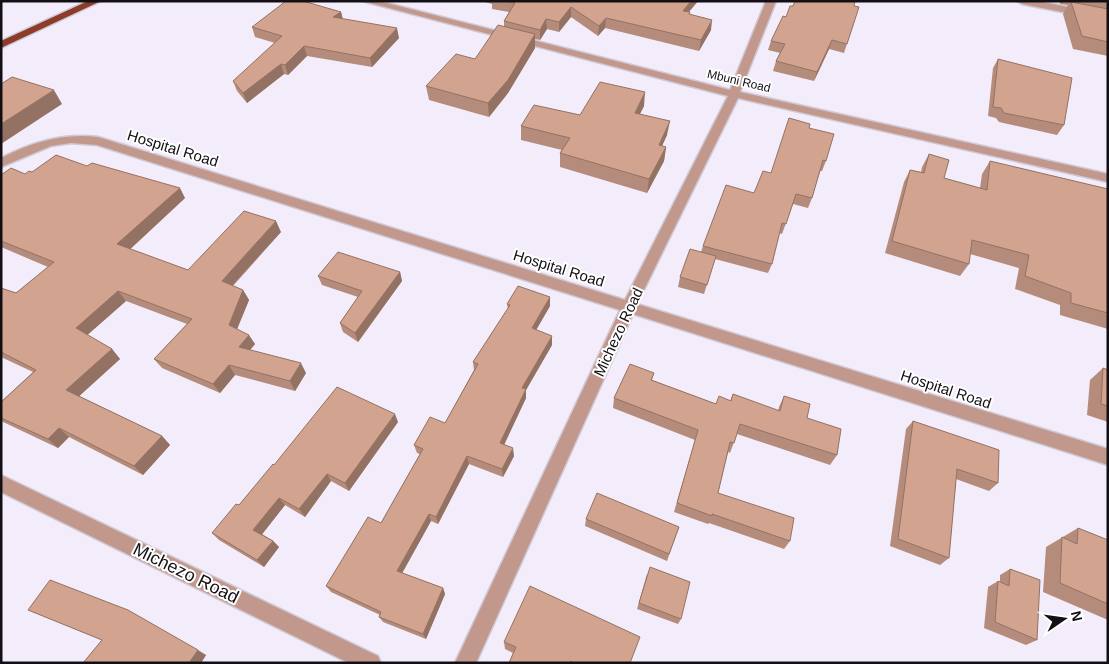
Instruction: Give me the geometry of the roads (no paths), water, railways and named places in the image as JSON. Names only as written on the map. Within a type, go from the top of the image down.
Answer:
[{"type":"highway","points":[[1,36],[76,1]]},
{"type":"highway","points":[[1,45],[96,1]]},
{"type":"street","name":"Mbuni Road","points":[[367,1],[734,94],[1108,178]]},
{"type":"street","name":"Michezo Road","points":[[465,663],[629,306],[734,94],[771,1]]},
{"type":"street","points":[[1022,1],[1108,18]]},
{"type":"street","name":"Hospital Road","points":[[1,163],[48,141],[80,138],[98,142],[629,306],[1108,457]]},
{"type":"street","name":"Michezo Road","points":[[1,483],[371,663]]}]
